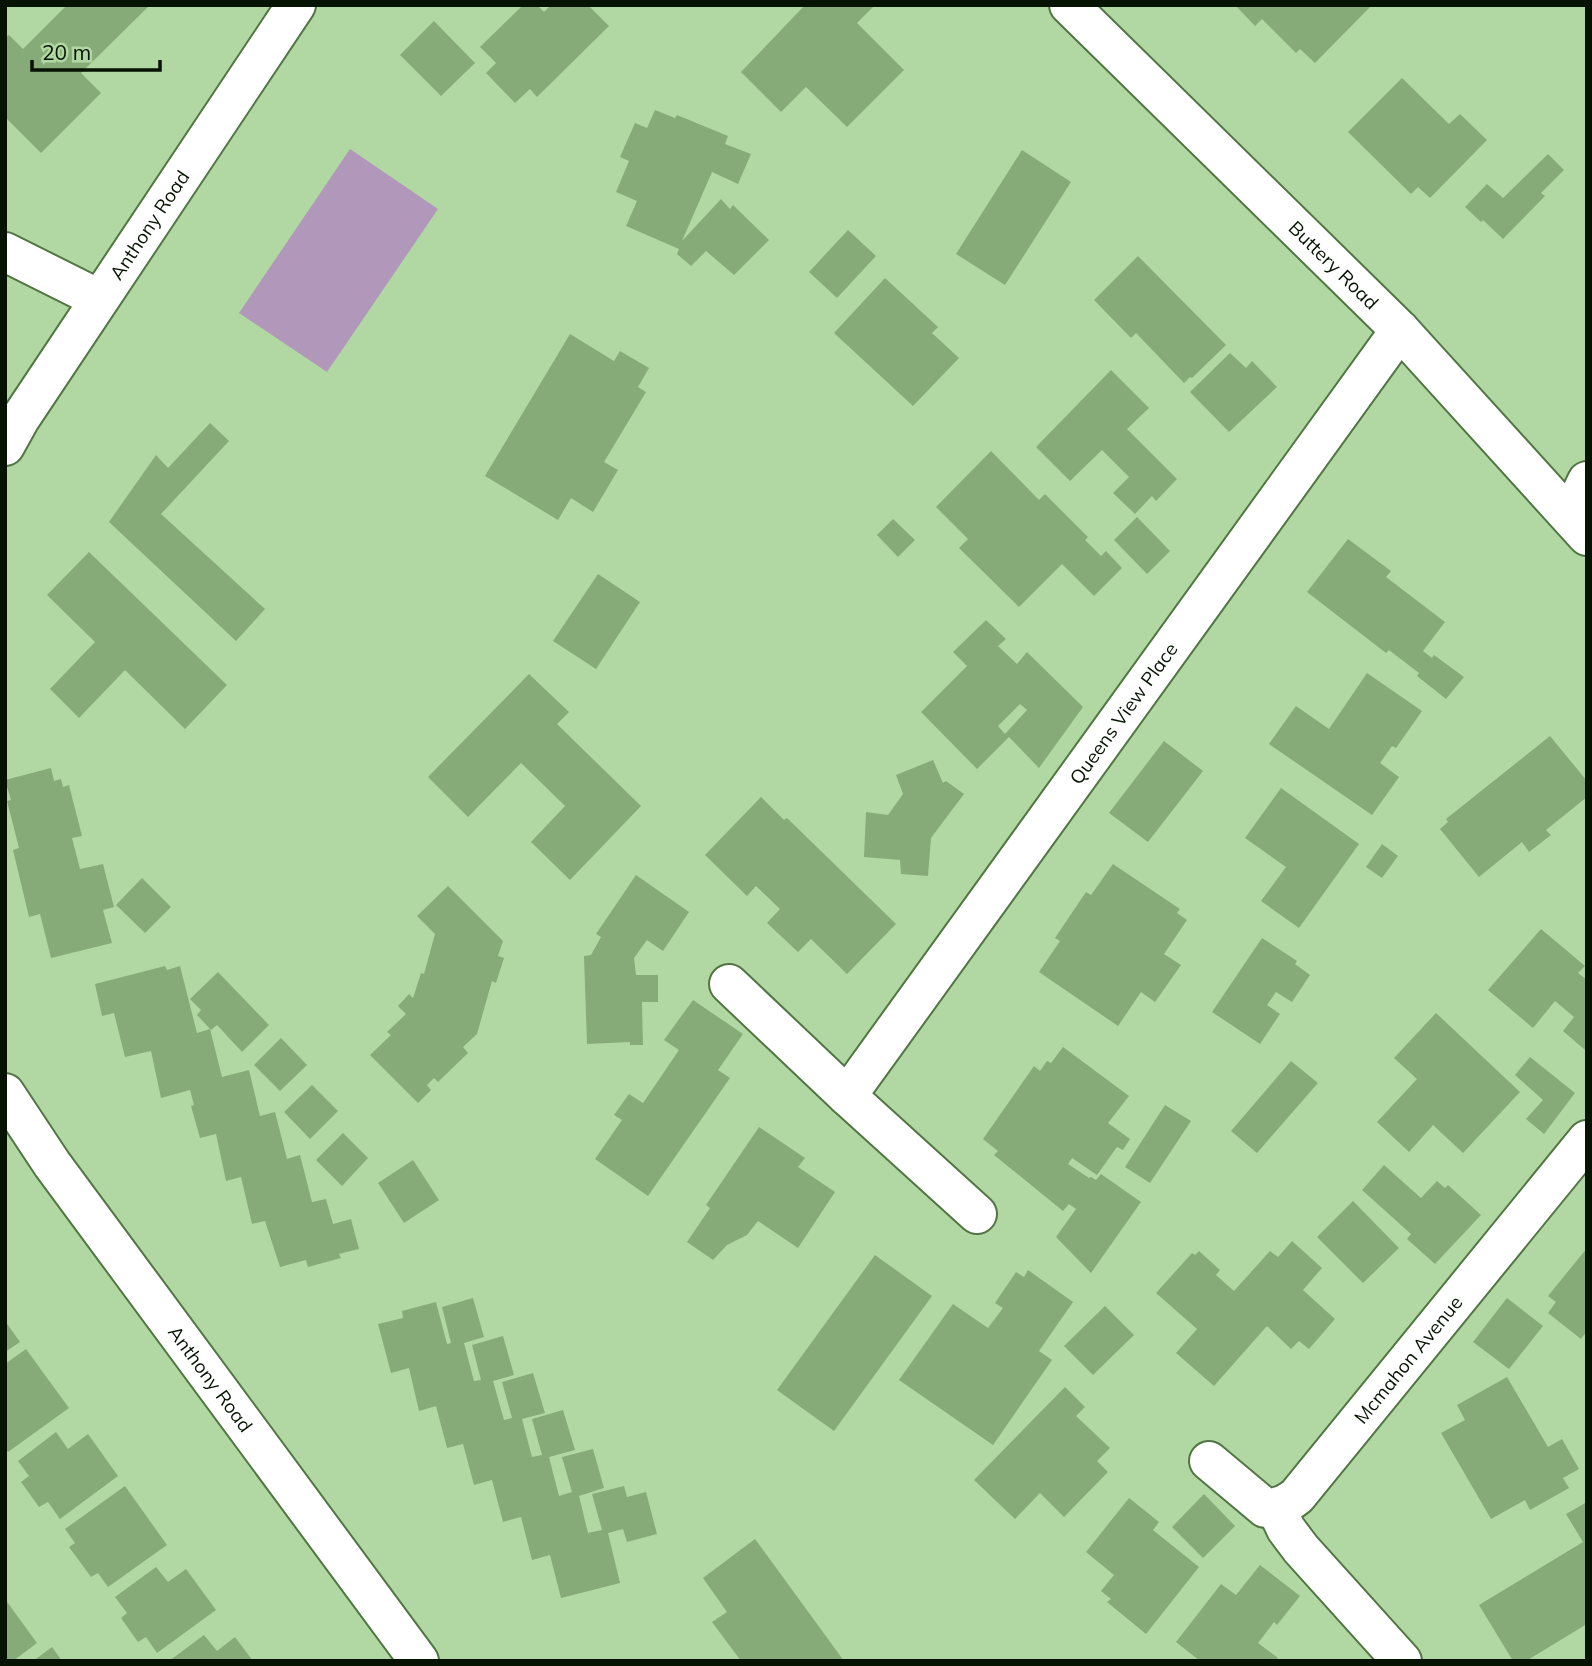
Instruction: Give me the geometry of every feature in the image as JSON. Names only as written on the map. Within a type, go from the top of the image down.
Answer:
[{"type":"street","name":"Buttery Road","points":[[1069,5],[1400,330],[1578,526]]},
{"type":"street","name":"Anthony Road","points":[[5,446],[284,10]]},
{"type":"street","points":[[5,252],[99,299]]},
{"type":"street","name":"Queens View Place","points":[[847,1096],[1400,330]]},
{"type":"street","points":[[1578,526],[1587,481]]},
{"type":"street","points":[[729,984],[977,1214]]},
{"type":"street","name":"Anthony Road","points":[[5,1093],[52,1164],[419,1661]]},
{"type":"street","name":"Mcmahon Avenue","points":[[1276,1508],[1297,1496],[1587,1140]]},
{"type":"street","points":[[1209,1461],[1265,1508],[1276,1508],[1286,1529],[1301,1549],[1402,1661]]},
{"type":"shaded area","points":[[350,149],[438,209],[327,372],[239,313]]},
{"type":"building","points":[[67,5],[150,5],[81,73],[101,93],[41,153],[5,117],[5,38],[9,35],[23,49]]},
{"type":"building","points":[[523,5],[537,5],[544,12],[551,5],[588,5],[609,26],[537,97],[530,89],[515,103],[486,73],[496,63],[480,47]]},
{"type":"building","points":[[805,5],[875,5],[857,23],[904,70],[847,127],[806,87],[781,112],[741,72]]},
{"type":"building","points":[[1235,5],[1372,5],[1315,63],[1300,49],[1296,53],[1262,19],[1255,26]]},
{"type":"building","points":[[434,21],[475,63],[441,96],[400,55]]},
{"type":"building","points":[[1402,78],[1449,124],[1460,114],[1487,140],[1430,198],[1418,187],[1411,194],[1348,132]]},
{"type":"building","points":[[655,110],[675,118],[677,115],[728,136],[725,144],[751,154],[738,184],[712,172],[682,241],[721,199],[730,209],[733,205],[769,240],[734,275],[706,251],[691,266],[677,254],[679,249],[626,226],[637,201],[616,192],[629,161],[620,157],[635,123],[647,128]]},
{"type":"building","points":[[1022,150],[1071,182],[1005,285],[956,254]]},
{"type":"building","points":[[1548,154],[1564,170],[1541,193],[1545,196],[1503,239],[1465,207],[1487,184],[1503,198]]},
{"type":"building","points":[[848,230],[876,256],[837,298],[809,272]]},
{"type":"building","points":[[1138,256],[1226,345],[1184,383],[1136,333],[1131,338],[1094,300]]},
{"type":"building","points":[[885,278],[938,327],[932,333],[959,358],[913,406],[834,333]]},
{"type":"building","points":[[570,334],[614,361],[620,351],[649,368],[638,387],[646,392],[604,462],[618,470],[593,512],[571,498],[558,520],[485,476]]},
{"type":"building","points":[[1230,353],[1246,368],[1252,361],[1277,387],[1229,432],[1190,392]]},
{"type":"building","points":[[1111,370],[1149,408],[1127,429],[1177,479],[1156,501],[1152,496],[1135,514],[1113,493],[1129,477],[1102,450],[1070,481],[1036,447]]},
{"type":"building","points":[[210,423],[229,441],[161,514],[265,609],[236,641],[109,522],[156,455],[168,468]]},
{"type":"building","points":[[991,451],[1039,500],[1045,494],[1088,537],[1085,540],[1101,556],[1106,551],[1122,568],[1094,596],[1062,564],[1019,607],[959,548],[968,539],[936,507]]},
{"type":"building","points":[[1137,517],[1170,551],[1147,574],[1114,540]]},
{"type":"building","points":[[893,519],[915,540],[898,557],[877,535]]},
{"type":"building","points":[[1348,539],[1391,571],[1386,577],[1445,622],[1423,651],[1432,658],[1434,655],[1464,677],[1446,699],[1417,676],[1419,673],[1389,650],[1386,653],[1307,592]]},
{"type":"building","points":[[89,552],[227,685],[185,729],[125,670],[79,718],[50,689],[95,642],[47,595]]},
{"type":"building","points":[[598,574],[640,602],[596,669],[553,641]]},
{"type":"building","points":[[986,620],[1006,639],[998,646],[1017,664],[1027,652],[1083,707],[1039,768],[1009,737],[977,769],[921,712],[967,666],[953,652]],"holes":[[[1020,704],[1027,710],[1005,734],[998,726]]]},
{"type":"building","points":[[1367,673],[1422,711],[1396,748],[1392,746],[1380,763],[1399,777],[1372,815],[1269,744],[1296,706],[1329,729]]},
{"type":"building","points":[[529,674],[569,712],[557,724],[641,806],[570,880],[531,842],[565,806],[521,763],[468,817],[428,777]]},
{"type":"building","points":[[1550,736],[1587,781],[1587,797],[1546,830],[1551,835],[1529,852],[1522,842],[1479,877],[1440,829],[1448,822],[1446,819]]},
{"type":"building","points":[[1164,741],[1203,771],[1148,842],[1109,813]]},
{"type":"building","points":[[933,760],[943,783],[946,781],[964,794],[931,838],[928,876],[901,874],[900,860],[864,857],[866,812],[888,815],[903,794],[896,775]]},
{"type":"building","points":[[51,768],[54,781],[61,779],[63,787],[69,785],[82,836],[72,838],[80,869],[103,864],[114,907],[103,910],[112,943],[51,958],[40,914],[29,917],[13,850],[19,848],[7,801],[11,800],[5,780]]},
{"type":"building","points":[[1281,788],[1359,844],[1299,928],[1261,901],[1286,867],[1245,838]]},
{"type":"building","points":[[761,797],[784,820],[787,818],[896,924],[847,974],[811,939],[798,952],[767,923],[780,909],[756,886],[747,896],[705,855]]},
{"type":"building","points":[[1382,844],[1398,856],[1382,878],[1366,867]]},
{"type":"building","points":[[1113,864],[1180,909],[1177,913],[1187,920],[1164,954],[1181,965],[1155,1002],[1141,992],[1118,1026],[1039,972],[1060,941],[1055,938],[1086,892],[1091,895]]},
{"type":"building","points":[[636,875],[689,912],[663,951],[647,940],[634,958],[636,975],[658,975],[658,1002],[642,1002],[643,1045],[630,1045],[630,1042],[587,1044],[584,956],[591,955],[601,937],[596,934]]},
{"type":"building","points":[[142,878],[171,907],[145,933],[116,905]]},
{"type":"building","points":[[448,886],[503,941],[498,956],[504,958],[496,983],[492,981],[477,1034],[463,1047],[468,1053],[438,1082],[434,1078],[427,1085],[431,1090],[418,1103],[370,1055],[391,1035],[387,1032],[406,1014],[398,1006],[409,994],[413,998],[421,973],[424,974],[435,934],[417,916]]},
{"type":"building","points":[[1541,929],[1585,966],[1578,973],[1587,980],[1585,1050],[1563,1031],[1574,1017],[1555,1001],[1533,1028],[1488,990]]},
{"type":"building","points":[[1262,938],[1297,961],[1295,964],[1310,975],[1292,1002],[1276,992],[1267,1005],[1280,1014],[1260,1044],[1212,1012]]},
{"type":"building","points":[[165,966],[167,970],[180,966],[197,1033],[210,1029],[222,1077],[249,1070],[260,1116],[275,1112],[287,1159],[300,1155],[312,1202],[326,1199],[333,1224],[351,1219],[359,1249],[339,1254],[341,1258],[308,1267],[306,1260],[280,1267],[265,1221],[252,1224],[241,1177],[226,1181],[216,1134],[200,1138],[191,1106],[194,1105],[190,1090],[161,1098],[151,1051],[125,1057],[114,1013],[102,1016],[95,984]]},
{"type":"building","points":[[218,972],[269,1025],[242,1052],[217,1025],[211,1030],[197,1015],[201,1010],[190,999]]},
{"type":"building","points":[[693,1000],[743,1034],[718,1070],[730,1078],[648,1196],[595,1159],[622,1120],[614,1115],[629,1094],[643,1103],[679,1050],[664,1040]]},
{"type":"building","points":[[1436,1013],[1520,1092],[1463,1153],[1433,1125],[1409,1152],[1377,1122],[1417,1079],[1394,1058]]},
{"type":"building","points":[[281,1038],[307,1065],[280,1091],[254,1065]]},
{"type":"building","points":[[1063,1047],[1129,1096],[1108,1123],[1130,1139],[1123,1150],[1117,1147],[1097,1175],[1072,1158],[1068,1164],[1089,1178],[1096,1180],[1101,1174],[1141,1202],[1091,1273],[1056,1237],[1076,1209],[1069,1204],[1063,1211],[994,1155],[998,1151],[983,1139],[1034,1066],[1040,1071],[1047,1061],[1051,1063]]},
{"type":"building","points":[[1530,1057],[1575,1093],[1544,1134],[1526,1119],[1543,1100],[1515,1075]]},
{"type":"building","points":[[1291,1061],[1318,1083],[1257,1153],[1231,1131]]},
{"type":"building","points":[[312,1085],[338,1111],[310,1139],[284,1112]]},
{"type":"building","points":[[1165,1105],[1191,1121],[1150,1183],[1125,1167]]},
{"type":"building","points":[[759,1127],[805,1158],[798,1167],[835,1192],[798,1248],[758,1221],[747,1235],[727,1245],[713,1260],[687,1242],[710,1208],[706,1205]]},
{"type":"building","points":[[343,1133],[368,1158],[342,1186],[316,1160]]},
{"type":"building","points":[[413,1160],[439,1200],[404,1223],[378,1183]]},
{"type":"building","points":[[1384,1165],[1421,1198],[1437,1181],[1445,1188],[1448,1185],[1481,1215],[1435,1264],[1407,1239],[1411,1234],[1362,1190]]},
{"type":"building","points":[[1353,1201],[1399,1248],[1363,1283],[1317,1237]]},
{"type":"building","points":[[1292,1241],[1322,1268],[1303,1290],[1335,1319],[1309,1349],[1299,1341],[1291,1349],[1267,1326],[1214,1386],[1176,1353],[1197,1329],[1156,1293],[1192,1253],[1195,1255],[1199,1251],[1220,1270],[1216,1275],[1234,1291],[1270,1251],[1278,1257]]},
{"type":"building","points":[[1587,1248],[1587,1331],[1581,1339],[1548,1313],[1556,1302],[1548,1296]]},
{"type":"building","points":[[875,1255],[932,1296],[834,1431],[777,1390]]},
{"type":"building","points":[[1028,1270],[1073,1302],[1039,1351],[1052,1360],[993,1445],[899,1380],[953,1304],[988,1328],[1003,1308],[995,1303],[1016,1272],[1024,1277]]},
{"type":"building","points":[[473,1298],[484,1337],[464,1343],[474,1381],[481,1380],[472,1345],[503,1336],[514,1375],[493,1381],[504,1420],[512,1418],[502,1382],[533,1373],[545,1413],[522,1419],[532,1457],[542,1455],[532,1419],[563,1410],[575,1450],[549,1457],[559,1496],[572,1492],[562,1457],[593,1449],[604,1488],[579,1496],[588,1533],[602,1530],[592,1494],[624,1486],[627,1497],[646,1492],[657,1534],[627,1542],[623,1529],[608,1533],[620,1583],[561,1598],[550,1555],[532,1560],[521,1517],[503,1522],[492,1480],[474,1485],[463,1444],[447,1448],[436,1406],[419,1411],[409,1368],[391,1373],[378,1324],[403,1318],[402,1311],[436,1302],[447,1344],[451,1343],[442,1307]]},
{"type":"building","points":[[1507,1298],[1543,1326],[1509,1369],[1473,1342]]},
{"type":"building","points":[[1105,1306],[1134,1335],[1093,1375],[1064,1346]]},
{"type":"building","points":[[5,1321],[20,1342],[5,1352]]},
{"type":"building","points":[[26,1349],[69,1408],[8,1452],[5,1447],[5,1364]]},
{"type":"building","points":[[1507,1377],[1548,1447],[1562,1439],[1579,1469],[1563,1478],[1569,1488],[1530,1510],[1525,1500],[1491,1519],[1441,1433],[1465,1420],[1457,1405]]},
{"type":"building","points":[[1065,1387],[1085,1407],[1076,1416],[1110,1448],[1097,1461],[1108,1472],[1064,1517],[1040,1493],[1015,1519],[974,1480]]},
{"type":"building","points":[[56,1432],[68,1449],[88,1434],[118,1476],[60,1519],[48,1502],[39,1507],[21,1482],[29,1476],[18,1461]]},
{"type":"building","points":[[125,1486],[167,1545],[108,1587],[98,1573],[91,1577],[69,1547],[75,1543],[65,1529]]},
{"type":"building","points":[[1204,1494],[1235,1526],[1203,1558],[1172,1527]]},
{"type":"building","points":[[1129,1498],[1159,1522],[1153,1530],[1199,1567],[1146,1634],[1107,1602],[1111,1599],[1101,1591],[1114,1575],[1086,1552]]},
{"type":"building","points":[[1587,1502],[1587,1624],[1526,1661],[1513,1661],[1479,1605],[1583,1542],[1566,1514]]},
{"type":"building","points":[[755,1539],[844,1661],[741,1661],[712,1622],[727,1612],[703,1578]]},
{"type":"building","points":[[1260,1565],[1300,1596],[1277,1625],[1274,1622],[1258,1643],[1278,1658],[1275,1661],[1200,1661],[1176,1642],[1221,1584],[1236,1595]]},
{"type":"building","points":[[156,1567],[168,1582],[186,1569],[216,1610],[157,1653],[146,1637],[138,1642],[121,1618],[127,1613],[115,1597]]},
{"type":"building","points":[[5,1599],[37,1643],[13,1661],[5,1661]]},
{"type":"building","points":[[204,1635],[217,1651],[235,1637],[253,1661],[169,1661]]},
{"type":"building","points":[[52,1647],[62,1661],[33,1661]]}]
